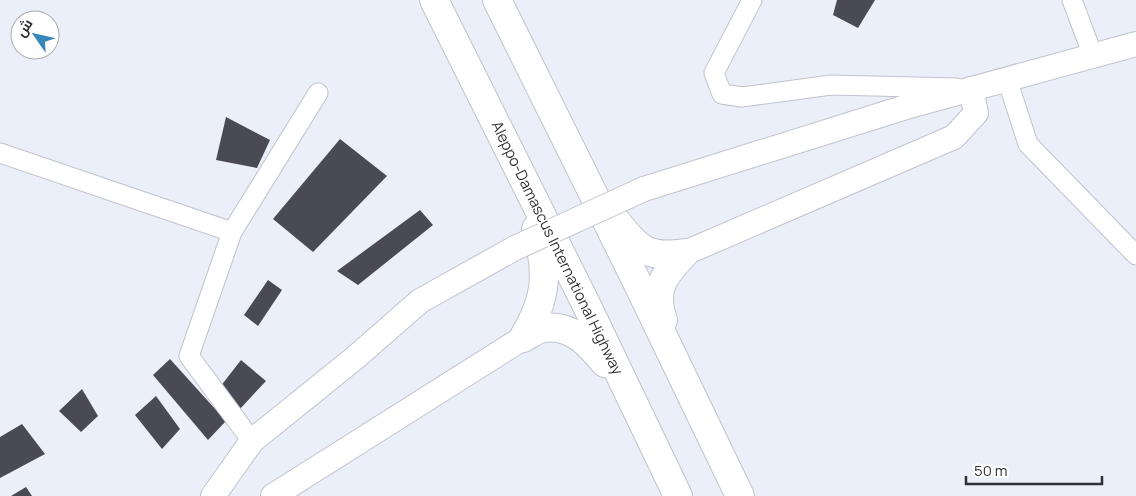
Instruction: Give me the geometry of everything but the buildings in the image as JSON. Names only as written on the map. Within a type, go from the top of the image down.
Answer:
[{"type":"highway","name":"Aleppo-Damascus International Highway","points":[[434,0],[678,496]]},
{"type":"highway","points":[[496,0],[588,183],[740,496]]},
{"type":"highway","points":[[520,172],[545,257],[543,291],[537,316],[523,338]]},
{"type":"highway","points":[[588,183],[631,240],[650,253],[657,255],[684,253]]},
{"type":"highway","points":[[678,367],[659,308],[660,284],[684,253]]},
{"type":"highway","points":[[523,338],[543,328],[576,333],[590,345],[628,391]]},
{"type":"main road","points":[[214,496],[252,441],[356,357],[420,301],[515,248],[644,189],[746,155],[971,89],[1136,44]]},
{"type":"main road","points":[[684,253],[954,137],[976,113],[971,89]]},
{"type":"main road","points":[[273,496],[523,338]]},
{"type":"street","points":[[752,0],[714,73],[722,94],[742,98],[831,85],[971,89]]},
{"type":"street","points":[[1072,0],[1093,56]]},
{"type":"street","points":[[1007,79],[1028,144],[1136,255]]},
{"type":"street","points":[[252,441],[189,356],[232,232],[318,93]]},
{"type":"street","points":[[0,153],[232,232]]}]
